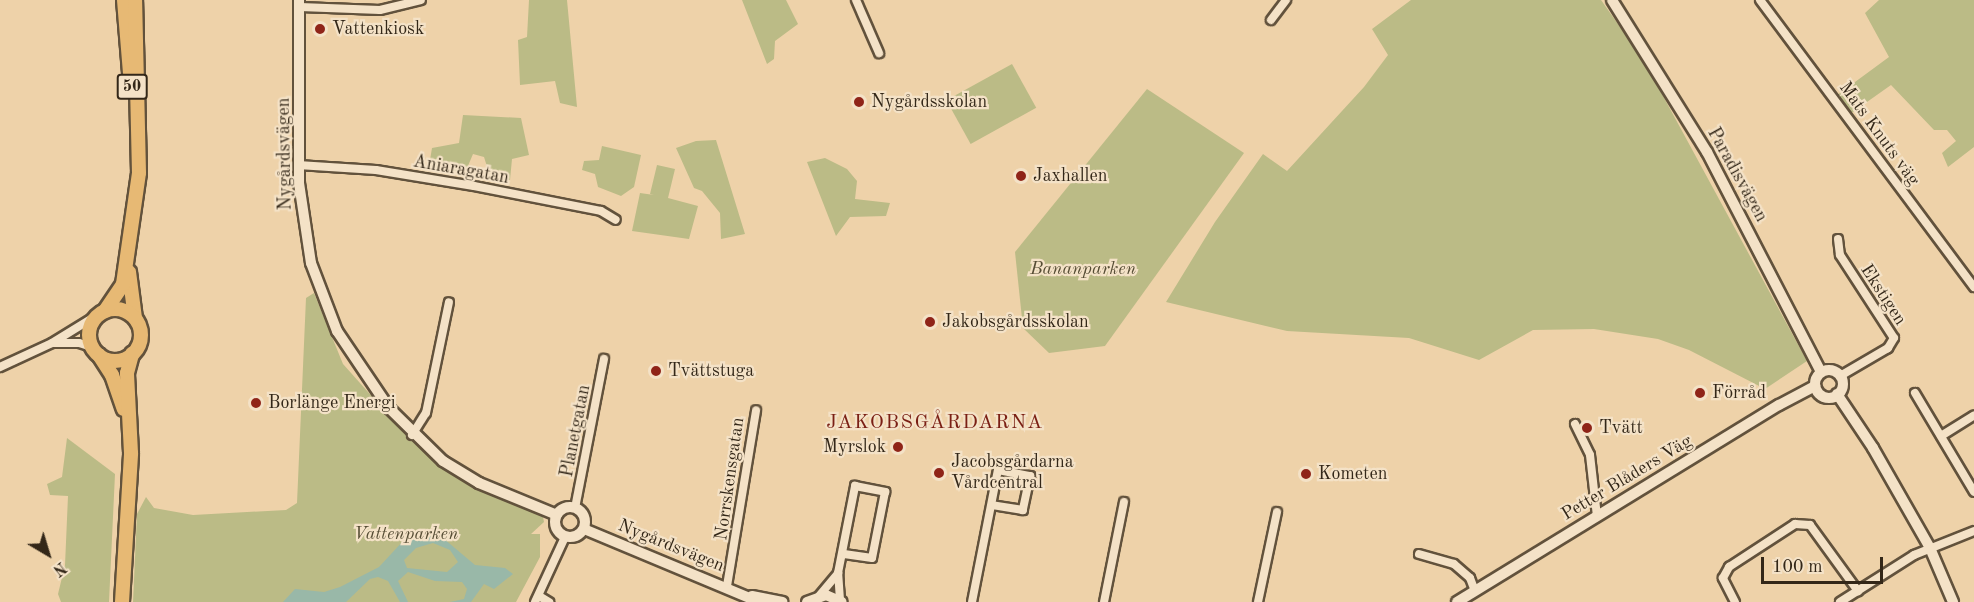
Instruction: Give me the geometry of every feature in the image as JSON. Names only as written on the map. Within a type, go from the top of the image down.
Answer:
[{"type":"highway","name":"50","points":[[124,0],[139,173]]},
{"type":"highway","name":"50","points":[[102,312],[119,294],[127,258],[139,173],[135,0]]},
{"type":"highway","name":"50","points":[[127,258],[135,318]]},
{"type":"highway","points":[[122,602],[129,428],[127,373],[132,354],[141,336],[135,318],[121,309],[102,312],[89,333],[96,351],[117,386],[129,428]]},
{"type":"highway","points":[[96,351],[116,360],[132,354]]},
{"type":"street","points":[[299,3],[380,10],[421,0]]},
{"type":"street","points":[[855,0],[879,53]]},
{"type":"street","points":[[1271,20],[1286,0]]},
{"type":"street","name":"Paradisvägen","points":[[1612,0],[1707,152],[1821,372]]},
{"type":"street","name":"Mats Knuts väg","points":[[1760,0],[1974,287]]},
{"type":"street","name":"Nygårdsvägen","points":[[299,3],[298,165],[304,228],[317,283],[351,355],[412,435],[479,483],[557,515]]},
{"type":"street","name":"Aniaragatan","points":[[298,165],[376,170],[474,186],[601,211],[616,220]]},
{"type":"street","name":"Ekstigen","points":[[1838,239],[1840,255],[1894,338],[1888,348],[1840,376]]},
{"type":"street","points":[[412,435],[426,413],[450,302]]},
{"type":"street","points":[[0,367],[52,343],[102,312]]},
{"type":"street","points":[[52,343],[71,342],[96,351]]},
{"type":"street","name":"Planetgatan","points":[[575,508],[604,359]]},
{"type":"street","points":[[1834,371],[1840,376],[1842,388],[1837,394],[1824,397],[1815,386],[1821,372],[1834,371]]},
{"type":"street","name":"Petter Blåders Väg","points":[[1457,602],[1815,386]]},
{"type":"street","points":[[1916,393],[1974,492]]},
{"type":"street","points":[[1837,394],[1930,548],[1953,602]]},
{"type":"street","name":"Norrskensgatan","points":[[728,586],[756,410]]},
{"type":"street","points":[[1941,436],[1974,415]]},
{"type":"street","points":[[1575,424],[1590,455],[1597,516]]},
{"type":"street","points":[[972,602],[998,471],[1030,476],[1023,510],[992,505]]},
{"type":"street","points":[[810,600],[841,601],[838,573],[855,486],[885,492],[872,558],[842,554]]},
{"type":"street","points":[[1104,602],[1124,502]]},
{"type":"street","points":[[567,508],[575,508],[585,519],[584,529],[578,535],[565,537],[556,528],[557,515],[567,508]]},
{"type":"street","points":[[1258,602],[1276,512]]},
{"type":"street","points":[[1735,602],[1723,578],[1729,567],[1795,524],[1810,525],[1858,591]]},
{"type":"street","name":"Nygårdsvägen","points":[[584,529],[728,586],[759,602]]},
{"type":"street","points":[[1840,602],[1930,548],[1974,531]]},
{"type":"street","points":[[549,602],[537,599],[565,537]]},
{"type":"street","points":[[1419,554],[1454,564],[1470,578],[1476,591]]},
{"type":"street","points":[[810,600],[838,573]]},
{"type":"street","name":"Nygårdsvägen","points":[[746,595],[782,602]]},
{"type":"green space","points":[[529,0],[567,0],[577,107],[560,103],[555,81],[520,85],[518,40],[527,37]]},
{"type":"green space","points":[[742,0],[786,0],[798,24],[775,41],[774,59],[767,64]]},
{"type":"green space","points":[[1411,0],[1601,0],[1644,61],[1807,361],[1765,389],[1689,350],[1658,339],[1594,329],[1533,330],[1479,360],[1409,338],[1287,331],[1166,302],[1215,222],[1263,154],[1287,171],[1364,87],[1388,55],[1372,29]]},
{"type":"green space","points":[[1879,0],[1974,0],[1974,147],[1948,167],[1942,153],[1956,141],[1947,130],[1934,130],[1891,85],[1850,114],[1836,96],[1889,57],[1865,13]]},
{"type":"green space","points":[[1012,64],[1036,108],[971,144],[946,100]]},
{"type":"green space","name":"Bananparken","points":[[1147,89],[1244,153],[1105,346],[1049,353],[1023,328],[1015,252]]},
{"type":"green space","points":[[463,115],[521,118],[529,155],[512,159],[510,180],[491,179],[484,157],[473,154],[465,173],[429,166],[432,148],[459,143]]},
{"type":"green space","points":[[716,140],[745,234],[721,239],[720,213],[702,191],[694,188],[676,148],[696,141]]},
{"type":"green space","points":[[602,146],[641,155],[634,187],[621,196],[598,187],[595,174],[582,170],[584,161],[599,160]]},
{"type":"green space","points":[[825,158],[847,169],[857,181],[855,199],[890,203],[886,216],[850,217],[836,236],[807,162]]},
{"type":"green space","points":[[657,165],[675,169],[668,198],[698,206],[689,239],[632,231],[640,193],[654,195],[650,194]]},
{"type":"green space","name":"Vattenparken","points":[[314,293],[343,364],[410,439],[475,484],[543,517],[544,522],[531,534],[540,534],[540,557],[516,602],[133,602],[137,514],[146,497],[154,508],[193,515],[286,510],[297,503],[306,298]]},
{"type":"green space","points":[[67,438],[115,474],[109,602],[61,602],[58,594],[65,565],[68,496],[50,495],[47,484],[62,477]]},
{"type":"shaded area","name":"Vattenparken","points":[[421,534],[443,538],[475,565],[505,568],[513,574],[494,589],[484,584],[471,602],[450,602],[464,599],[467,589],[462,582],[435,581],[408,572],[398,581],[408,602],[400,602],[388,581],[378,577],[370,579],[346,602],[283,602],[295,589],[324,592],[340,587],[379,567],[404,540]],"holes":[[[433,543],[450,550],[458,562],[447,572],[407,568],[404,560],[416,548]]]},
{"type":"place","name":"Vattenkiosk","points":[[320,29]]},
{"type":"place","name":"Nygårdsskolan","points":[[859,102]]},
{"type":"place","name":"Jaxhallen","points":[[1021,176]]},
{"type":"place","name":"Jakobsgårdsskolan","points":[[930,322]]},
{"type":"place","name":"Tvättstuga","points":[[656,371]]},
{"type":"place","name":"Förråd","points":[[1700,393]]},
{"type":"place","name":"Borlänge Energi","points":[[256,403]]},
{"type":"place","name":"Tvätt","points":[[1587,428]]},
{"type":"place","name":"Myrslok","points":[[898,447]]},
{"type":"place","name":"Jacobsgårdarna Vårdcentral","points":[[939,473]]},
{"type":"place","name":"Kometen","points":[[1306,474]]},
{"type":"district","name":"JAKOBSGÅRDARNA","points":[[935,423]]}]
